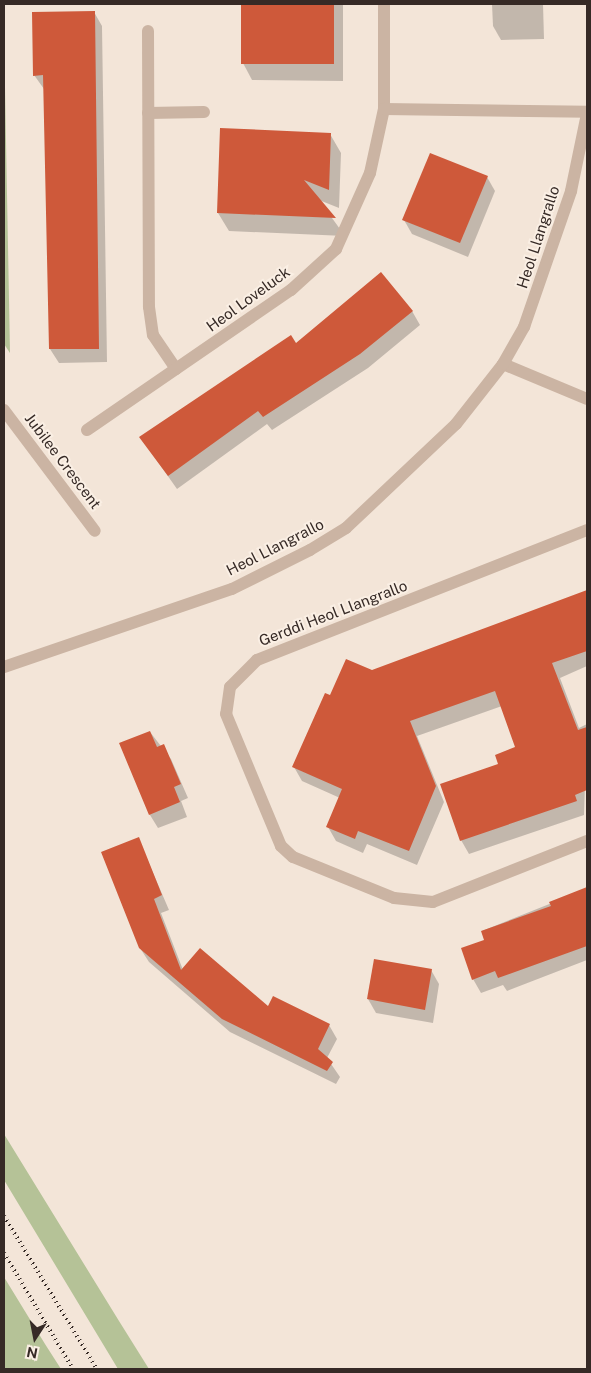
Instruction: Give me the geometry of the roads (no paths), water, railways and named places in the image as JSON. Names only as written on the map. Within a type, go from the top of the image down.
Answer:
[{"type":"street","name":"Heol Loveluck","points":[[87,430],[291,290],[336,249],[370,173],[384,110],[384,4]]},
{"type":"street","points":[[148,31],[149,306],[153,335],[176,369]]},
{"type":"street","points":[[384,110],[587,113]]},
{"type":"street","points":[[148,113],[204,112]]},
{"type":"street","name":"Heol Llangrallo","points":[[4,667],[232,589],[310,550],[346,528],[456,424],[503,364],[524,327],[545,271],[571,191],[587,113]]},
{"type":"street","points":[[503,364],[587,399]]},
{"type":"street","name":"Jubilee Crescent","points":[[4,410],[96,531]]},
{"type":"street","name":"Gerddi Heol Llangrallo","points":[[587,530],[257,660],[230,686],[226,714],[281,846],[293,857],[394,898],[433,902],[587,841]]},
{"type":"railway","points":[[4,1216],[97,1369]]},
{"type":"railway","points":[[4,1253],[73,1369]]}]
